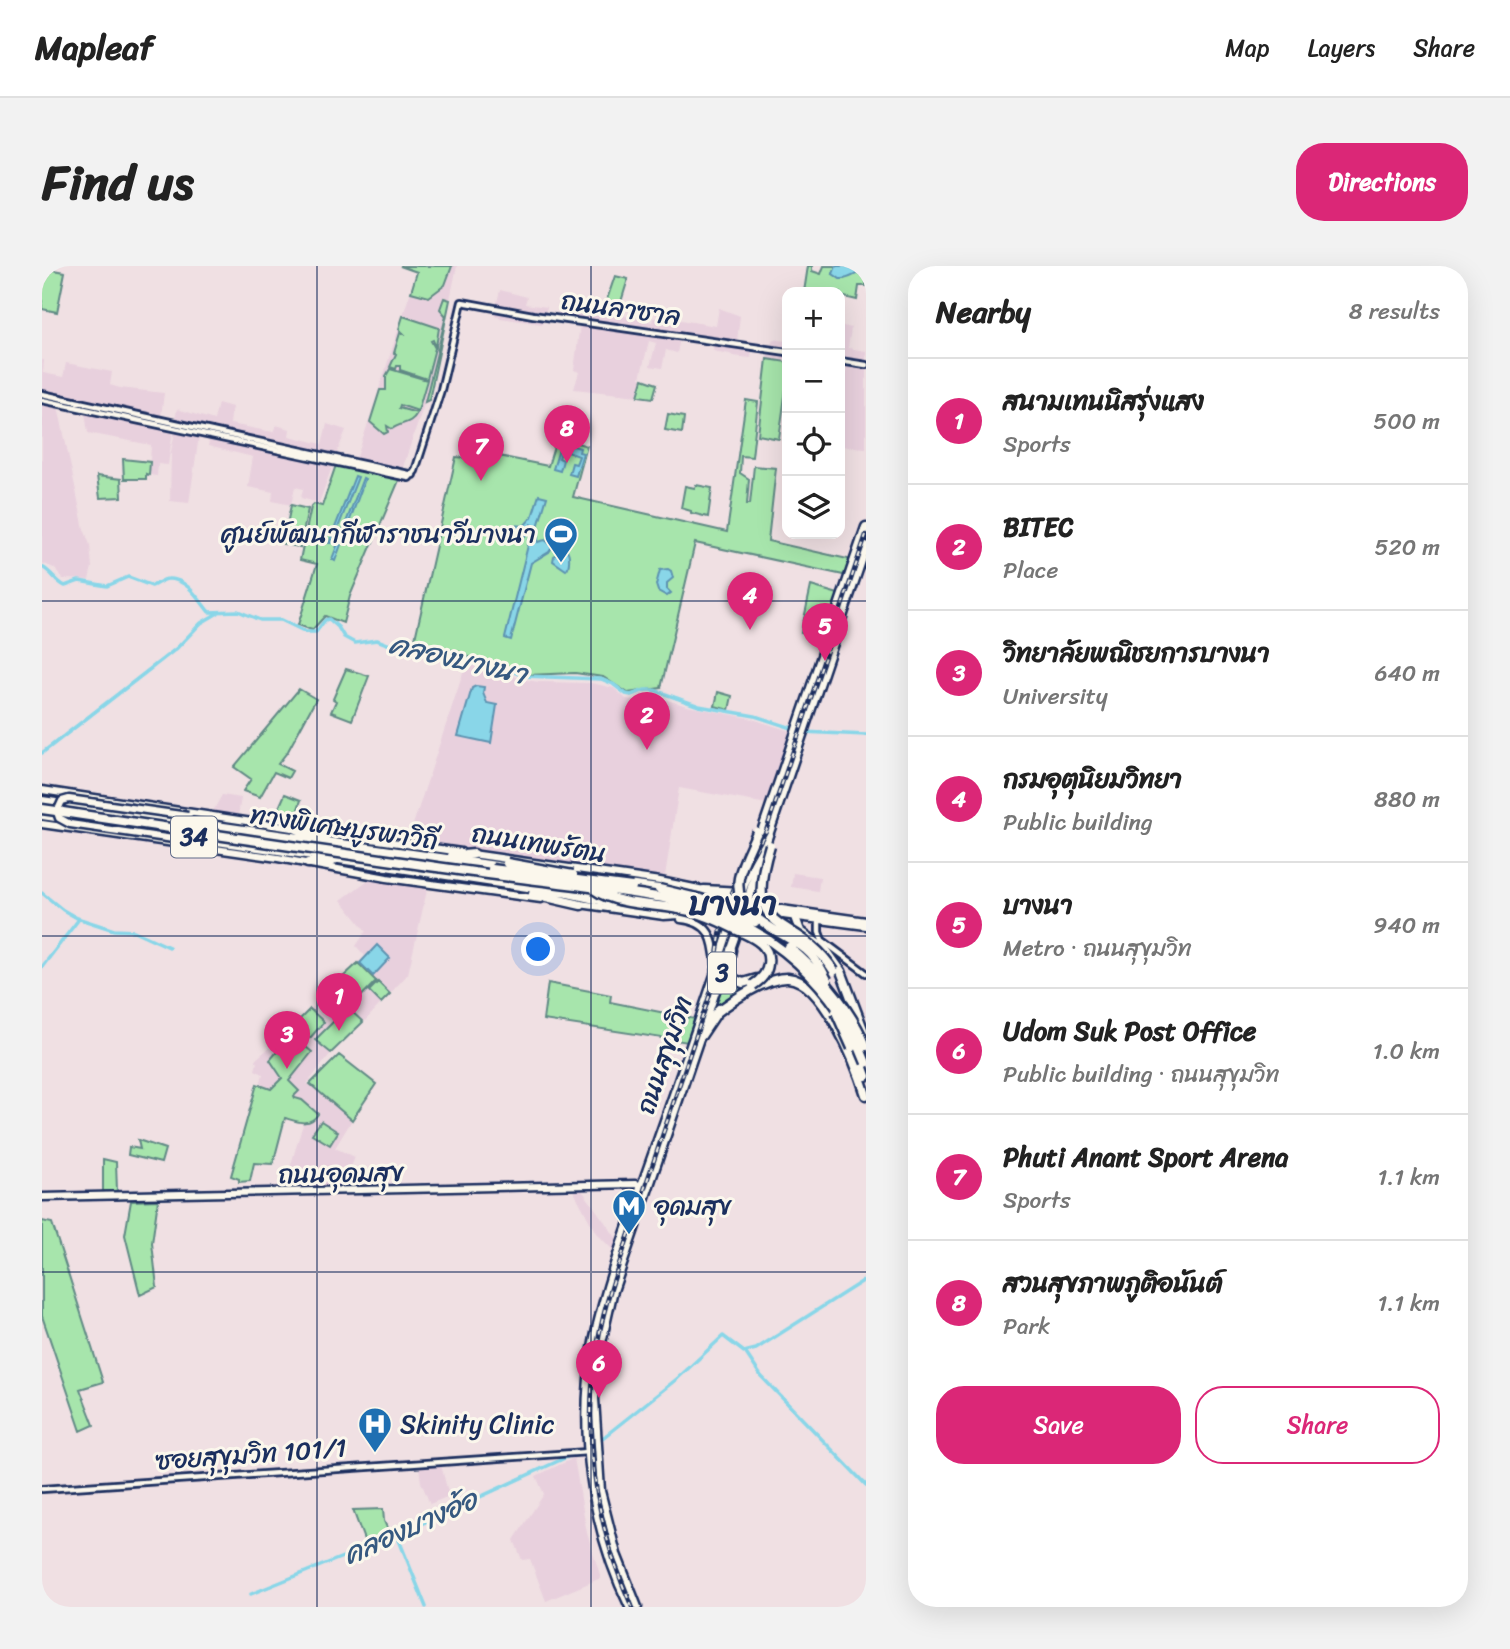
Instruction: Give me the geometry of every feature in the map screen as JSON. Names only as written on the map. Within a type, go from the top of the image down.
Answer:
[{"type":"highway","name":"ถนนสุขุมวิท","points":[[746,893],[775,815],[866,527]]},
{"type":"highway","name":"ถนนสุขุมวิท","points":[[803,722],[866,547]]},
{"type":"highway","name":"ถนนสุขุมวิท","points":[[742,906],[771,802],[797,740]]},
{"type":"highway","points":[[771,802],[738,879],[738,892],[754,916],[815,958],[827,980],[836,1012],[866,1084]]},
{"type":"highway","name":"ถนนเทพรัตน","points":[[42,805],[431,856]]},
{"type":"highway","name":"ทางพิเศษบูรพาวิถี","points":[[42,805],[516,875]]},
{"type":"highway","name":"ถนนเทพรัตน","points":[[42,815],[474,880]]},
{"type":"highway","points":[[775,815],[761,876],[763,904],[778,923],[820,954],[834,971],[866,1037]]},
{"type":"highway","points":[[297,828],[338,844]]},
{"type":"highway","points":[[431,856],[474,854]]},
{"type":"highway","points":[[456,855],[571,874],[612,898],[690,911],[745,933],[764,946],[768,954],[767,970],[763,978],[730,998],[697,1039]]},
{"type":"highway","points":[[431,856],[659,889],[724,907],[751,919],[817,970],[858,1023]]},
{"type":"highway","points":[[308,863],[346,860]]},
{"type":"highway","points":[[516,875],[679,895],[723,909],[750,922],[785,944],[813,969],[841,1001],[866,1046]]},
{"type":"highway","points":[[516,875],[676,900],[721,914],[749,927],[782,948],[822,987],[847,1021],[866,1063]]},
{"type":"highway","points":[[474,880],[682,913],[734,931],[760,948],[764,967],[755,982]]},
{"type":"highway","points":[[474,880],[656,899],[697,908],[747,928],[785,947],[809,976],[844,1025],[866,1076]]},
{"type":"highway","points":[[502,885],[582,905]]},
{"type":"highway","points":[[704,890],[746,893],[757,909]]},
{"type":"highway","points":[[798,916],[800,931],[826,950],[841,971],[866,1037]]},
{"type":"highway","points":[[731,950],[728,966],[731,978],[743,983],[755,982]]},
{"type":"highway","points":[[716,1013],[732,1001],[774,980],[788,978],[804,983],[812,990],[842,1036],[866,1095]]},
{"type":"main road","name":"ถนนเทพรัตน","points":[[42,790],[685,886],[704,890],[742,906]]},
{"type":"main road","points":[[213,849],[187,841],[70,824],[59,817],[57,812],[62,801],[69,799],[188,816],[231,819]]},
{"type":"main road","name":"ถนนเทพรัตน","points":[[42,824],[308,863],[387,878],[664,916],[682,916],[742,906]]},
{"type":"main road","points":[[579,877],[610,875]]},
{"type":"main road","points":[[682,916],[689,911],[693,901],[685,886]]},
{"type":"main road","points":[[742,906],[866,926]]},
{"type":"main road","name":"ถนนสุขุมวิท","points":[[629,1607],[617,1581],[598,1518],[589,1452],[587,1401],[593,1343],[607,1286],[731,950],[742,919],[742,906]]},
{"type":"main road","name":"ถนนสุขุมวิท","points":[[697,1039],[716,970],[742,906]]},
{"type":"main road","points":[[742,919],[757,909]]},
{"type":"main road","points":[[769,911],[787,910],[798,916],[866,921]]},
{"type":"main road","points":[[664,916],[698,923],[706,929],[715,951],[716,970]]},
{"type":"main road","name":"ถนนสุขุมวิท","points":[[638,1607],[626,1579],[605,1510],[597,1452],[596,1392],[602,1338],[645,1186]]},
{"type":"main road","name":"ถนนอุดมสุข","points":[[42,1197],[645,1186]]},
{"type":"main road","points":[[589,1452],[597,1452]]},
{"type":"main road","points":[[617,1581],[626,1579]]},
{"type":"street","name":"ถนนลาซาล","points":[[42,397],[411,476],[441,390],[462,302],[782,351]]},
{"type":"street","points":[[845,362],[866,365]]},
{"type":"street","points":[[819,920],[822,940],[866,973]]},
{"type":"street","name":"ซอยสุขุมวิท 101/1","points":[[42,1489],[589,1452]]},
{"type":"shaded area","points":[[424,266],[457,266],[429,400],[425,402],[402,470],[356,460],[417,272]]},
{"type":"shaded area","points":[[500,290],[527,297],[525,304],[547,307],[545,314],[558,316],[561,306],[601,316],[603,311],[652,322],[653,318],[675,319],[716,326],[719,308],[740,316],[737,341],[771,346],[773,339],[782,340],[782,361],[767,359],[768,351],[752,349],[751,358],[733,356],[713,351],[714,343],[680,338],[677,353],[666,350],[662,368],[650,366],[656,343],[649,341],[638,396],[574,389],[579,372],[574,370],[580,324],[545,318],[542,324],[494,315]]},
{"type":"shaded area","points":[[845,326],[851,328],[848,348],[866,351],[866,361],[847,359],[847,363],[866,366],[866,448],[845,446]]},
{"type":"shaded area","points":[[42,360],[43,373],[63,377],[66,363],[112,372],[110,385],[164,393],[161,417],[42,392]]},
{"type":"shaded area","points":[[42,402],[58,406],[84,529],[90,545],[92,567],[89,580],[63,579],[54,568],[42,563]]},
{"type":"shaded area","points":[[218,403],[232,407],[230,424],[273,432],[276,425],[290,429],[289,436],[322,444],[327,424],[346,430],[336,455],[175,420],[177,409],[214,420]]},
{"type":"shaded area","points":[[85,412],[173,430],[168,465],[158,464],[157,476],[149,475],[151,445],[88,433]]},
{"type":"shaded area","points":[[175,431],[199,436],[189,503],[170,501],[171,452]]},
{"type":"shaded area","points":[[210,437],[333,464],[319,503],[301,498],[303,489],[295,487],[291,505],[272,501],[273,492],[248,487],[253,457],[208,446]]},
{"type":"shaded area","points":[[466,664],[481,668],[496,667],[520,679],[591,683],[614,688],[626,699],[635,700],[641,694],[647,694],[687,706],[749,718],[793,732],[767,804],[679,788],[665,876],[407,843]]},
{"type":"shaded area","points":[[222,795],[241,798],[238,816],[213,811]]},
{"type":"shaded area","points":[[793,873],[820,877],[818,891],[791,887]]},
{"type":"shaded area","points":[[371,878],[428,886],[408,974],[364,1022],[347,1008],[315,1039],[331,1053],[307,1084],[352,1120],[335,1148],[355,1157],[343,1187],[284,1188],[303,1124],[286,1118],[292,1100],[260,1085],[263,1074],[255,1070],[255,1060],[365,956],[356,946],[366,931],[341,900]]},
{"type":"shaded area","points":[[581,1189],[620,1243],[616,1253],[596,1233],[573,1190]]},
{"type":"shaded area","points":[[574,1458],[587,1533],[601,1578],[546,1601],[530,1559],[522,1560],[514,1540],[544,1494],[536,1476]]},
{"type":"shaded area","points":[[441,1465],[449,1496],[430,1504],[421,1482],[419,1467]]},
{"type":"green space","points":[[400,266],[452,266],[445,285],[429,297],[411,292],[417,272]]},
{"type":"green space","points":[[808,266],[812,266],[812,271],[821,274],[824,266],[836,266],[833,274],[844,279],[858,271],[866,272],[866,286],[859,286],[857,300],[845,297],[845,287],[805,287]]},
{"type":"green space","points":[[42,268],[65,272],[57,312],[42,309]]},
{"type":"green space","points":[[615,276],[628,279],[617,315],[603,311]]},
{"type":"green space","points":[[444,298],[450,300],[429,400],[425,402],[446,316],[440,309]]},
{"type":"green space","points":[[403,316],[439,328],[436,347],[433,340],[431,341],[435,348],[427,379],[400,370],[400,366],[396,369],[390,367],[400,333],[404,334],[399,329]]},
{"type":"green space","points":[[767,359],[782,361],[782,418],[779,439],[758,435]]},
{"type":"green space","points":[[390,369],[427,380],[418,411],[400,405],[399,408],[417,413],[415,417],[392,429],[387,426],[388,432],[384,434],[370,422],[380,390],[386,390],[386,376]]},
{"type":"green space","points":[[643,379],[657,384],[653,398],[638,396]]},
{"type":"green space","name":"ศูนย์พัฒนากีฬาราชนาวีบางนา","points":[[746,400],[758,402],[752,457],[741,456],[740,473],[749,479],[747,504],[750,504],[754,466],[776,468],[768,541],[852,560],[848,576],[695,543],[661,688],[628,693],[603,677],[575,673],[527,675],[503,664],[477,661],[455,650],[430,650],[414,643],[456,457],[493,460],[494,455],[548,466],[557,437],[587,446],[573,497],[727,532]]},
{"type":"green space","points":[[668,414],[684,417],[682,433],[665,430]]},
{"type":"green space","points":[[123,459],[150,462],[149,475],[146,474],[146,479],[124,479]]},
{"type":"green space","points":[[336,465],[400,478],[350,596],[343,623],[325,616],[312,630],[298,625],[317,564],[300,560],[311,507],[314,504],[322,506]]},
{"type":"green space","points":[[97,476],[121,479],[122,497],[100,498]]},
{"type":"green space","points":[[696,485],[712,488],[708,517],[681,508],[685,486],[695,488]]},
{"type":"green space","points":[[291,505],[308,509],[300,547],[283,544]]},
{"type":"green space","points":[[811,586],[838,594],[823,637],[801,633]]},
{"type":"green space","points":[[346,669],[369,676],[352,720],[331,712],[336,701],[333,699]]},
{"type":"green space","points":[[299,689],[316,699],[278,764],[292,771],[288,778],[274,772],[260,797],[243,791],[251,779],[234,767]]},
{"type":"green space","points":[[718,692],[732,696],[729,710],[715,706]]},
{"type":"green space","points":[[285,794],[301,800],[293,824],[273,821]]},
{"type":"green space","points":[[358,963],[376,981],[349,1009],[363,1022],[331,1053],[315,1040],[347,1008],[328,991]]},
{"type":"green space","points":[[724,976],[733,985],[750,985],[712,1011]]},
{"type":"green space","points":[[378,982],[390,994],[381,1003],[369,991]]},
{"type":"green space","points":[[548,983],[611,995],[610,1002],[695,1019],[688,1042],[543,1020]]},
{"type":"green space","points":[[310,1009],[324,1022],[310,1038],[293,1026]]},
{"type":"green space","points":[[291,1035],[312,1052],[289,1081],[299,1091],[294,1096],[318,1114],[307,1122],[285,1118],[273,1164],[254,1163],[250,1181],[239,1182],[239,1179],[231,1176],[257,1084],[271,1089],[282,1078],[270,1060]]},
{"type":"green space","points":[[339,1055],[376,1084],[352,1120],[310,1084]]},
{"type":"green space","points":[[321,1121],[338,1132],[330,1145],[312,1134]]},
{"type":"green space","points":[[138,1140],[165,1149],[161,1163],[128,1155],[129,1147],[140,1149]]},
{"type":"green space","points":[[103,1159],[116,1162],[117,1191],[103,1191]]},
{"type":"green space","points":[[158,1200],[152,1243],[157,1287],[140,1295],[125,1235],[131,1201]]},
{"type":"green space","points":[[42,1221],[52,1223],[103,1382],[80,1389],[94,1425],[81,1431],[42,1316]]},
{"type":"green space","points":[[383,1509],[384,1521],[392,1539],[367,1548],[353,1510]]},
{"type":"water","points":[[836,266],[866,266],[866,272],[840,279],[833,274]]},
{"type":"water","points":[[566,444],[580,448],[579,452],[583,453],[576,476],[569,474],[572,463],[576,464],[579,456],[562,450],[559,458],[563,460],[560,471],[553,469],[560,446],[564,448]]},
{"type":"water","points":[[355,476],[358,477],[332,543],[329,543]]},
{"type":"water","points":[[363,478],[365,479],[335,561],[332,559]]},
{"type":"water","points":[[539,495],[547,497],[538,527],[538,542],[545,540],[553,546],[549,552],[531,563],[511,640],[505,638],[533,525],[531,524],[526,535],[518,542],[511,539],[514,525],[524,526],[532,517]]},
{"type":"water","points":[[563,549],[569,554],[566,570],[553,561],[554,556]]},
{"type":"water","points":[[668,569],[673,578],[667,583],[667,589],[671,593],[667,596],[658,591],[656,585],[660,570]]},
{"type":"water","points":[[484,687],[487,703],[497,705],[491,743],[458,736],[472,688]]},
{"type":"water","points":[[377,945],[390,958],[373,976],[360,963]]},
{"type":"waterway","name":"คลองบางนา","points":[[42,567],[65,586],[79,581],[107,586],[128,577],[152,586],[166,579],[175,580],[187,586],[209,612],[238,611],[260,620],[281,620],[306,632],[316,632],[325,620],[329,619],[344,637],[355,643],[377,640],[395,647],[454,652],[476,664],[499,665],[523,676],[601,679],[626,694],[654,690],[699,706],[755,716],[795,729]]},
{"type":"waterway","points":[[42,753],[177,648],[201,623],[218,613]]},
{"type":"waterway","name":"คลองบางนา","points":[[802,732],[866,735]]},
{"type":"waterway","points":[[42,893],[77,918],[114,930],[134,931],[169,947]]},
{"type":"waterway","points":[[42,967],[79,919]]},
{"type":"waterway","name":"คลองบางอ้อ","points":[[600,1440],[678,1378],[723,1336],[744,1352],[756,1349],[866,1279]]},
{"type":"waterway","points":[[745,1352],[761,1376],[866,1485]]},
{"type":"waterway","name":"คลองบางอ้อ","points":[[251,1594],[397,1535],[567,1457]]},
{"type":"waterway","points":[[397,1535],[426,1607]]},
{"type":"railway","points":[[632,1607],[616,1568],[596,1487],[591,1405],[602,1322],[712,988],[723,916],[734,888],[766,831],[866,535]]},
{"type":"place","name":"สวนสุขภาพภูติอนันต์","points":[[567,463]]},
{"type":"place","name":"Phuti Anant Sport Arena","points":[[481,481]]},
{"type":"place","name":"ศูนย์พัฒนากีฬาราชนาวีบางนา","points":[[561,564]]},
{"type":"place","name":"กรมอุตุนิยมวิทยา","points":[[750,630]]},
{"type":"place","name":"บางนา","points":[[825,661]]},
{"type":"place","name":"BITEC","points":[[647,750]]},
{"type":"place","name":"สนามเทนนิสรุ่งแสง","points":[[339,1031]]},
{"type":"place","name":"วิทยาลัยพณิชยการบางนา","points":[[287,1069]]},
{"type":"place","name":"อุดมสุข","points":[[629,1236]]},
{"type":"place","name":"Udom Suk Post Office","points":[[599,1398]]},
{"type":"place","name":"Skinity Clinic","points":[[375,1454]]},
{"type":"district","name":"บางนา","points":[[733,904]]}]
